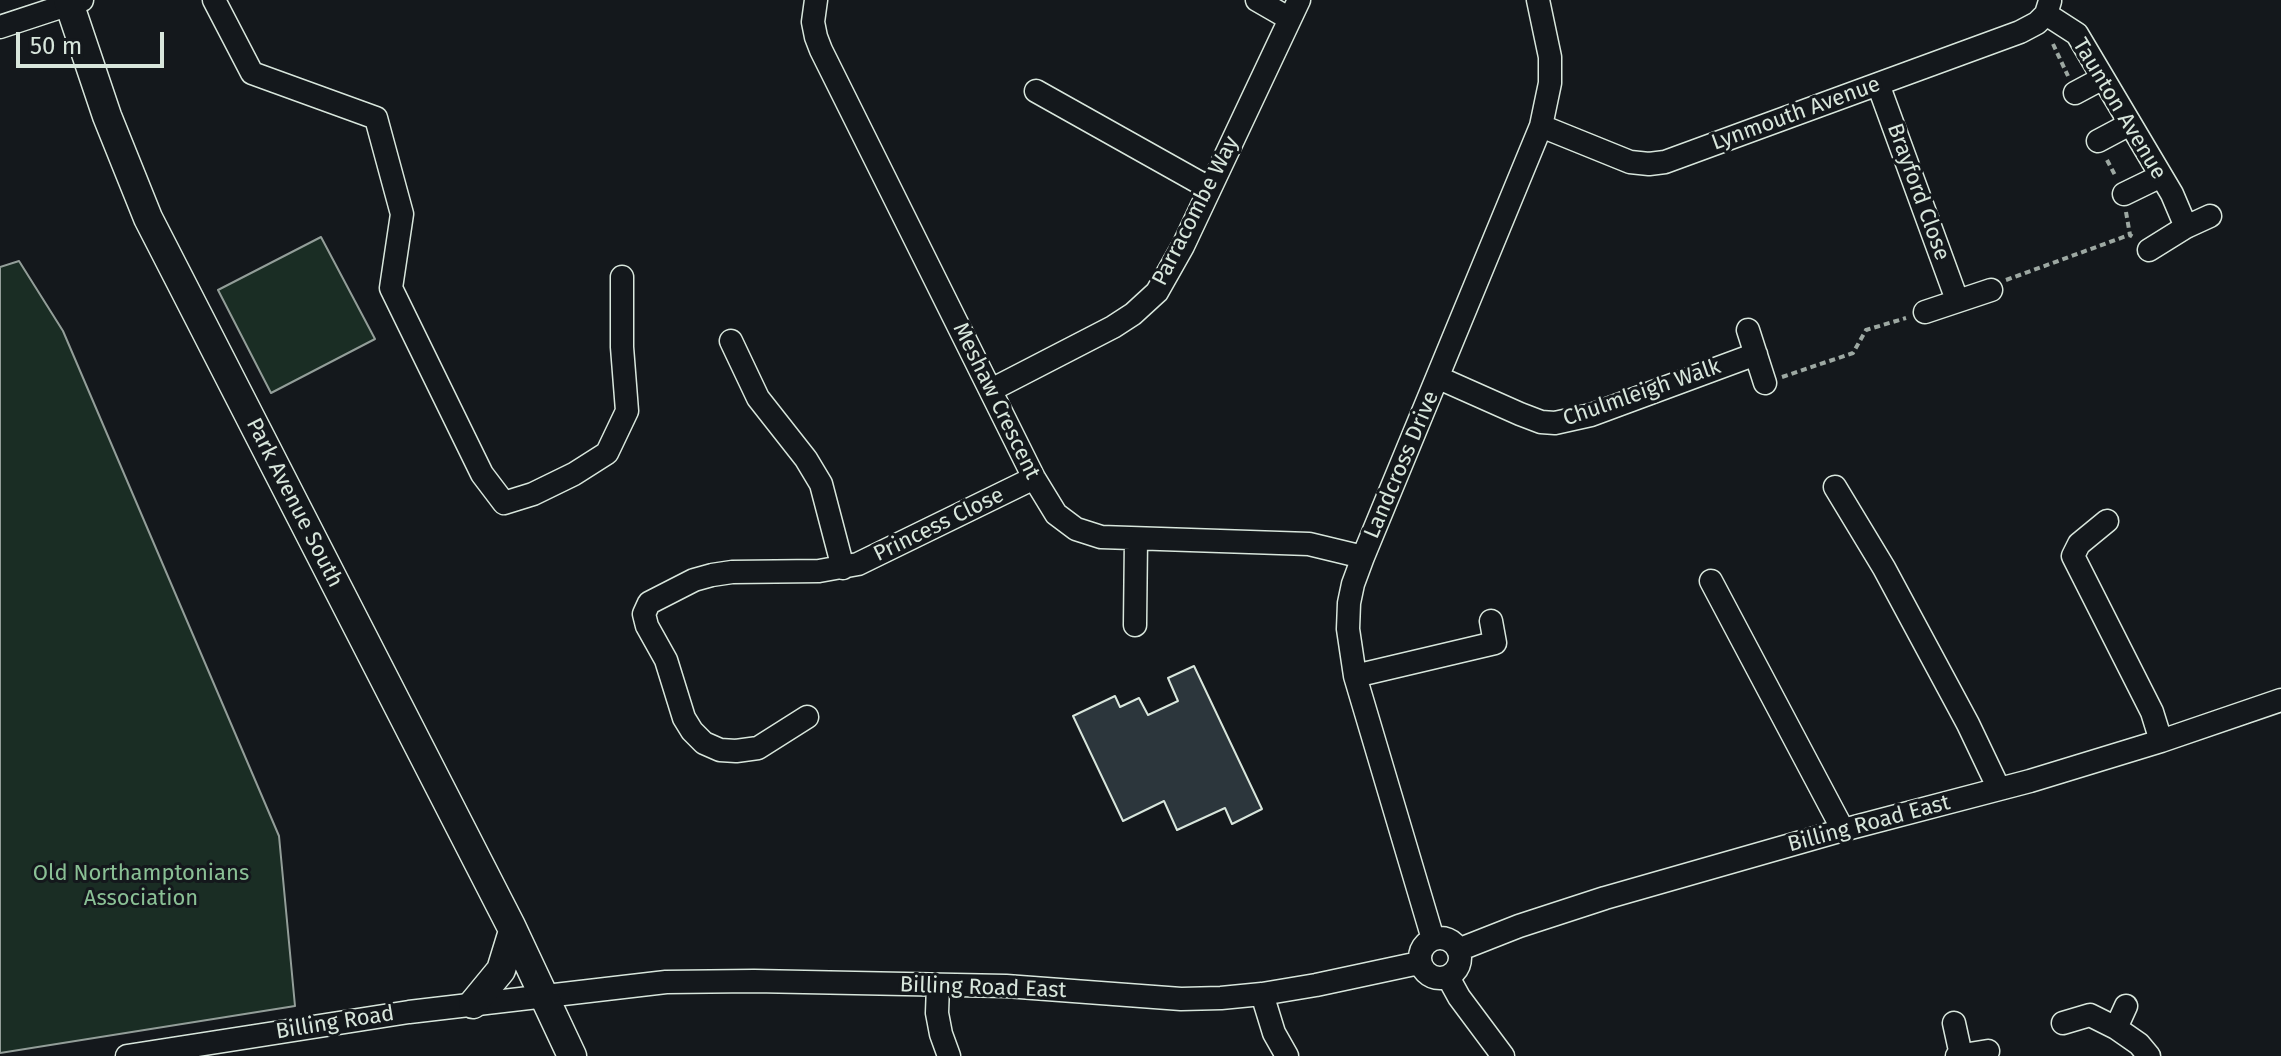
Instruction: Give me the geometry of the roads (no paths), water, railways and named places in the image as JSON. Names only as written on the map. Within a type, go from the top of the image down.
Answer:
[{"type":"main road","name":"Park Avenue South","points":[[73,2],[107,116],[148,218],[513,931],[572,1056]]},
{"type":"main road","points":[[473,1004],[501,970],[513,931]]},
{"type":"street","points":[[214,0],[252,73],[376,118],[402,214],[391,288],[482,474],[504,503],[533,494],[607,453],[627,411],[622,347],[622,277]]},
{"type":"street","name":"Meshaw Crescent","points":[[816,0],[813,22],[821,50],[1034,478],[1056,514],[1076,529],[1101,537],[1309,544],[1363,557]]},
{"type":"street","points":[[1257,0],[1294,9]]},
{"type":"street","name":"Landcross Drive","points":[[1433,939],[1355,676],[1348,629],[1349,603],[1363,557],[1541,126],[1550,83],[1550,57],[1538,0]]},
{"type":"street","points":[[0,27],[73,2]]},
{"type":"street","name":"Lynmouth Avenue","points":[[1541,126],[1630,162],[1665,162],[2020,32],[2037,23],[2048,7]]},
{"type":"street","name":"Taunton Avenue","points":[[2048,7],[2077,34],[2172,194],[2186,227]]},
{"type":"street","name":"Parracombe Way","points":[[991,390],[1113,327],[1157,292],[1176,259],[1294,9]]},
{"type":"street","points":[[2075,93],[2103,78]]},
{"type":"street","name":"Brayford Close","points":[[1878,84],[1957,300]]},
{"type":"street","points":[[1036,91],[1209,188]]},
{"type":"street","points":[[2098,141],[2130,124]]},
{"type":"street","points":[[2124,194],[2161,176]]},
{"type":"street","points":[[2149,250],[2210,216]]},
{"type":"street","points":[[1925,312],[1991,290]]},
{"type":"street","points":[[1748,330],[1765,383]]},
{"type":"street","name":"Princess Close","points":[[731,341],[758,398],[806,459],[821,484],[843,568]]},
{"type":"street","name":"Chulmleigh Walk","points":[[1439,378],[1520,414],[1541,422],[1555,423],[1591,415],[1756,354]]},
{"type":"street","name":"Princess Close","points":[[807,717],[758,748],[720,750],[704,743],[684,718],[666,660],[647,626],[644,614],[649,603],[668,591],[712,575],[819,571],[872,559],[1034,478]]},
{"type":"street","points":[[1835,487],[1884,568],[1968,724],[1999,789]]},
{"type":"street","points":[[2107,521],[2079,544],[2073,556],[2152,712],[2161,741]]},
{"type":"street","points":[[1135,625],[1136,539]]},
{"type":"street","points":[[1711,581],[1843,830]]},
{"type":"street","points":[[1355,676],[1495,642]]},
{"type":"street","name":"Billing Road East","points":[[1458,950],[1506,930],[1605,898],[1999,789],[2161,741],[2281,700]]},
{"type":"street","points":[[1443,938],[1452,942],[1458,950],[1460,961],[1456,971],[1448,977],[1436,979],[1425,973],[1419,963],[1425,944],[1433,939],[1443,938]]},
{"type":"street","name":"Billing Road East","points":[[544,995],[680,982],[770,981],[1006,986],[1181,999],[1221,998],[1316,985],[1419,963]]},
{"type":"street","points":[[1448,977],[1503,1056]]},
{"type":"street","points":[[938,985],[939,1024],[949,1056]]},
{"type":"street","points":[[1262,994],[1274,1033],[1287,1056]]},
{"type":"street","name":"Billing Road","points":[[127,1056],[394,1014],[544,995]]},
{"type":"street","points":[[2116,1028],[2126,1006]]},
{"type":"street","points":[[2063,1023],[2090,1015],[2116,1028],[2139,1044],[2149,1056]]},
{"type":"street","points":[[1954,1023],[1959,1056],[1988,1051]]},
{"type":"park label","name":"Old Northamptonians Association","points":[[141,886]]}]
